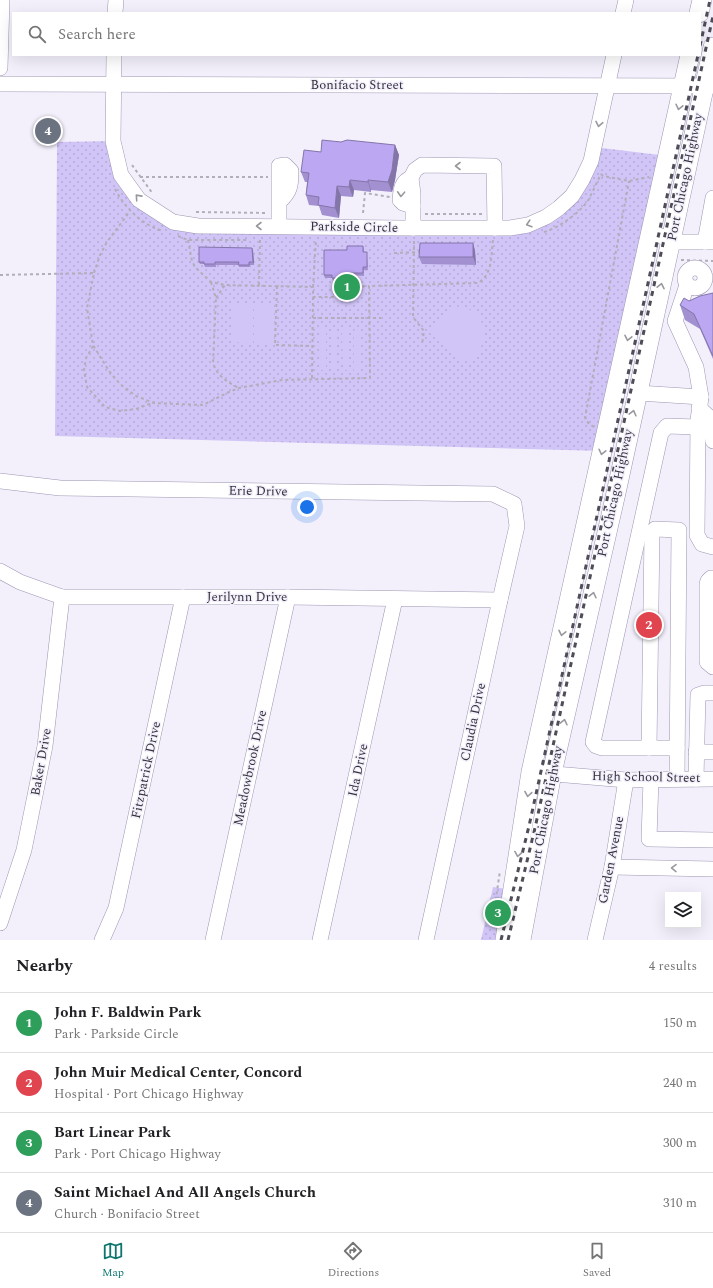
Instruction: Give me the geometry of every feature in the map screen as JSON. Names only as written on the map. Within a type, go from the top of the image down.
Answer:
[{"type":"main road","points":[[699,12],[702,0]]},
{"type":"main road","name":"Port Chicago Highway","points":[[521,940],[552,773],[672,240],[709,86],[713,47]]},
{"type":"main road","name":"Port Chicago Highway","points":[[505,940],[531,772],[618,386],[690,56]]},
{"type":"main road","points":[[618,386],[638,393]]},
{"type":"street","points":[[0,68],[2,0]]},
{"type":"street","points":[[115,12],[116,0]]},
{"type":"street","points":[[623,12],[626,0]]},
{"type":"street","name":"Parkside Circle","points":[[114,56],[113,141],[121,174],[139,200],[173,222],[198,226],[279,214],[510,228],[528,225],[553,212],[572,196],[582,180],[590,161],[614,56]]},
{"type":"street","name":"Bonifacio Street","points":[[0,84],[709,86]]},
{"type":"street","points":[[413,222],[413,194],[411,178],[415,170],[422,165],[494,166],[496,227]]},
{"type":"street","points":[[279,214],[280,171]]},
{"type":"street","points":[[651,233],[680,242],[709,242],[713,198]]},
{"type":"street","points":[[709,277],[700,287],[694,288],[688,285],[675,321],[696,367],[700,403],[697,427],[697,535],[702,544],[713,547]]},
{"type":"street","points":[[638,393],[700,403],[709,417],[713,441]]},
{"type":"street","points":[[677,748],[602,748],[596,746],[593,742],[661,433],[667,426],[697,427]]},
{"type":"street","name":"Erie Drive","points":[[0,481],[60,488],[493,494],[514,504]]},
{"type":"street","name":"Claudia Drive","points":[[426,940],[517,526],[514,504]]},
{"type":"street","points":[[649,748],[652,532],[655,529],[679,530],[677,779]]},
{"type":"street","name":"Jerilynn Drive","points":[[0,571],[20,582],[62,596],[500,600]]},
{"type":"street","points":[[713,578],[711,578],[707,584],[707,662],[713,667]]},
{"type":"street","name":"Baker Drive","points":[[0,923],[24,850],[45,746],[62,596]]},
{"type":"street","name":"Fitzpatrick Drive","points":[[102,940],[116,908],[183,597]]},
{"type":"street","name":"Meadowbrook Drive","points":[[213,940],[288,597]]},
{"type":"street","name":"Ida Drive","points":[[320,940],[395,599]]},
{"type":"street","points":[[696,779],[698,695],[713,693]]},
{"type":"street","points":[[696,752],[713,752]]},
{"type":"street","name":"High School Street","points":[[531,772],[626,780],[713,779]]},
{"type":"street","points":[[652,779],[649,839],[713,840]]},
{"type":"street","name":"Garden Avenue","points":[[595,940],[612,867],[626,780]]},
{"type":"street","points":[[612,867],[713,869]]},
{"type":"path","points":[[130,164],[154,195]]},
{"type":"path","points":[[140,177],[270,177],[280,171]]},
{"type":"path","points":[[543,233],[560,225],[588,200],[601,174],[602,176],[629,181],[648,178],[651,175]]},
{"type":"path","points":[[607,432],[589,424],[585,418],[629,181]]},
{"type":"path","points":[[362,213],[365,193],[397,198]]},
{"type":"path","points":[[130,211],[107,242],[100,255],[94,273],[88,308],[93,345],[109,371],[120,384],[136,396],[154,403],[203,405],[239,388],[282,380],[312,378],[370,378],[370,286]]},
{"type":"path","points":[[195,212],[279,214]]},
{"type":"path","points":[[313,297],[353,297],[364,286],[413,285],[441,285],[478,283],[485,279],[489,270],[492,240],[496,227],[413,222],[414,252],[413,285],[413,316],[424,331],[422,346]]},
{"type":"path","points":[[188,240],[195,268],[211,282],[225,285],[313,287]]},
{"type":"path","points":[[260,240],[260,285]]},
{"type":"path","points":[[312,378],[313,287],[316,240]]},
{"type":"path","points":[[394,253],[421,252]]},
{"type":"path","points":[[680,260],[713,261]]},
{"type":"path","points":[[0,275],[94,273]]},
{"type":"path","points":[[211,282],[216,298],[213,363],[216,371],[228,383],[239,388]]},
{"type":"path","points":[[216,298],[225,285]]},
{"type":"path","points":[[276,285],[275,345],[313,346]]},
{"type":"path","points":[[313,318],[380,318]]},
{"type":"path","points":[[93,345],[86,358],[84,370],[87,387],[105,407],[120,411],[136,409],[154,403]]},
{"type":"shaded area","points":[[113,141],[121,175],[173,222],[510,228],[559,208],[594,147],[668,156],[603,451],[55,436],[57,142]]},
{"type":"shaded area","points":[[231,304],[252,305],[251,343],[231,342]]},
{"type":"shaded area","points":[[254,305],[274,305],[274,343],[254,343]]},
{"type":"shaded area","points":[[461,306],[472,311],[479,318],[483,327],[483,339],[479,352],[472,358],[461,363],[430,333],[452,308]]},
{"type":"shaded area","points":[[320,329],[326,329],[326,370],[320,370]]},
{"type":"shaded area","points":[[331,329],[337,329],[337,370],[331,370]]},
{"type":"shaded area","points":[[342,329],[349,329],[349,370],[343,370]]},
{"type":"shaded area","points":[[354,330],[360,330],[360,371],[354,371]]},
{"type":"shaded area","points":[[493,887],[514,890],[501,940],[481,940]]},
{"type":"building","points":[[322,140],[341,142],[347,140],[395,145],[392,170],[388,182],[350,180],[349,187],[337,186],[335,208],[318,205],[319,197],[306,195],[309,173],[301,172],[304,150],[321,152]]},
{"type":"building","points":[[420,243],[473,243],[473,257],[419,257]]},
{"type":"building","points":[[347,246],[363,246],[363,252],[367,252],[367,267],[363,267],[363,273],[349,273],[349,276],[342,275],[342,278],[332,278],[332,275],[324,275],[324,250],[347,250]]},
{"type":"building","points":[[199,247],[252,248],[253,262],[249,262],[249,265],[238,265],[239,262],[215,262],[215,264],[204,264],[204,262],[199,262]]},
{"type":"building","points":[[713,293],[713,356],[694,314],[680,305],[684,298],[689,301],[700,296]]},
{"type":"railway","points":[[701,41],[710,0]]},
{"type":"railway","points":[[508,940],[535,828],[713,16]]},
{"type":"railway","points":[[501,940],[529,826],[698,56]]},
{"type":"place","name":"Saint Michael And All Angels Church","points":[[48,131]]},
{"type":"place","name":"John F. Baldwin Park","points":[[347,287]]},
{"type":"place","name":"John Muir Medical Center, Concord","points":[[649,625]]},
{"type":"place","name":"Bart Linear Park","points":[[498,913]]}]
